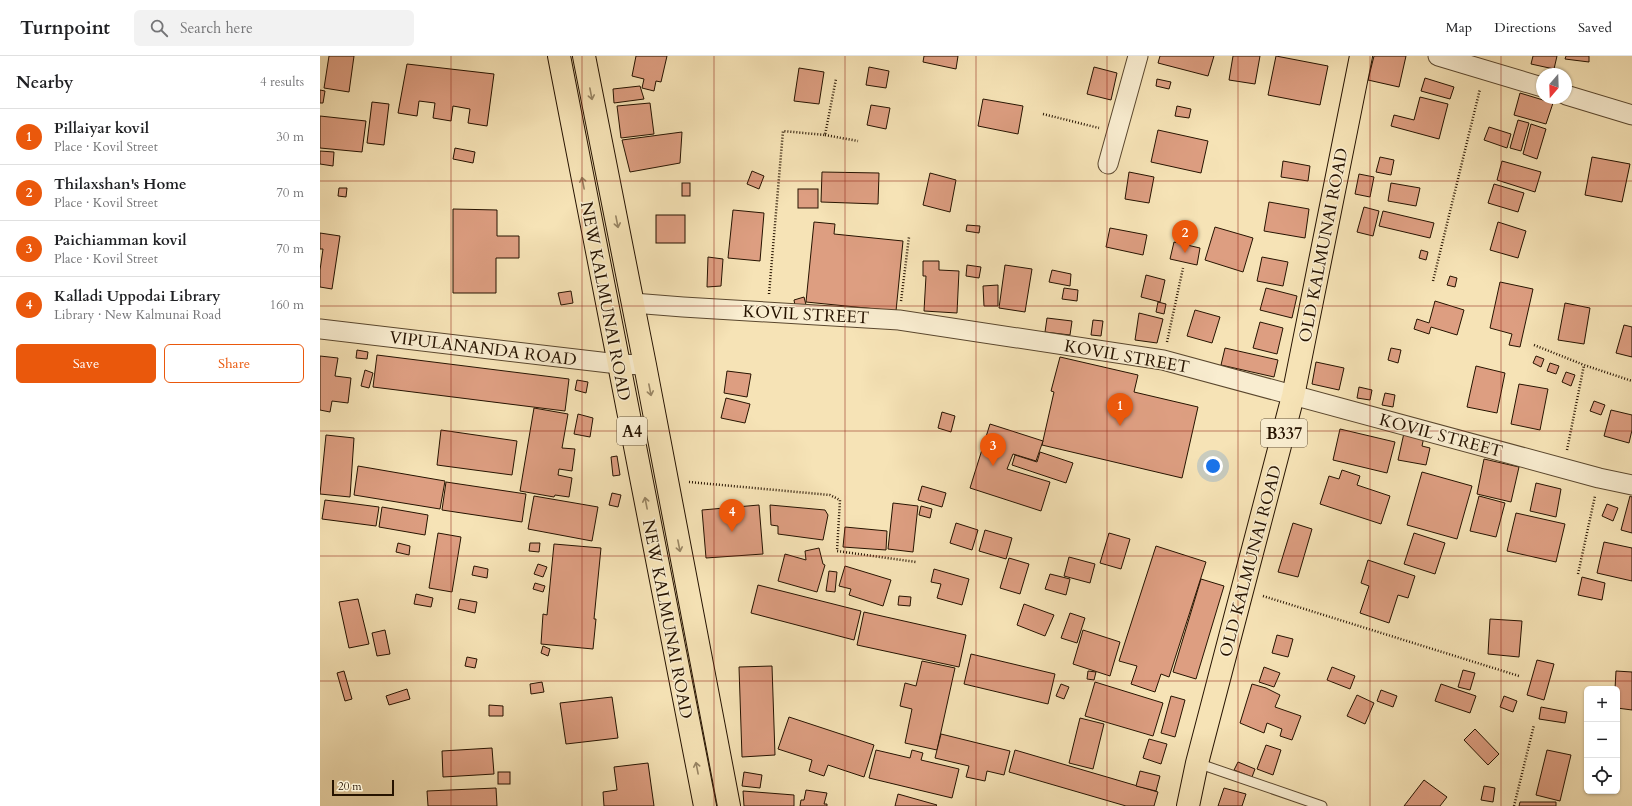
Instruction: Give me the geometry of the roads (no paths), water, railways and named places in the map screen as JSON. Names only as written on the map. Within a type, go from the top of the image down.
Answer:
[{"type":"main road","name":"NEW KALMUNAI ROAD","points":[[559,56],[705,806]]},
{"type":"main road","name":"NEW KALMUNAI ROAD","points":[[584,56],[645,365],[729,806]]},
{"type":"main road","name":"OLD KALMUNAI ROAD","points":[[1188,806],[1197,763],[1293,396],[1361,56]]},
{"type":"street","points":[[1108,164],[1138,56]]},
{"type":"street","points":[[1438,56],[1536,85]]},
{"type":"street","points":[[1572,97],[1632,115]]},
{"type":"street","name":"KOVIL STREET","points":[[633,303],[899,320],[1163,360],[1599,478],[1632,485]]},
{"type":"street","name":"VIPULANANDA ROAD","points":[[320,329],[618,364],[645,365]]},
{"type":"lane","points":[[1197,763],[1322,806]]},
{"type":"place","name":"Thilaxshan's Home","points":[[1185,253]]},
{"type":"place","name":"Pillaiyar kovil","points":[[1120,426]]},
{"type":"place","name":"Paichiamman kovil","points":[[993,466]]},
{"type":"place","name":"Kalladi Uppodai Library","points":[[732,532]]}]
